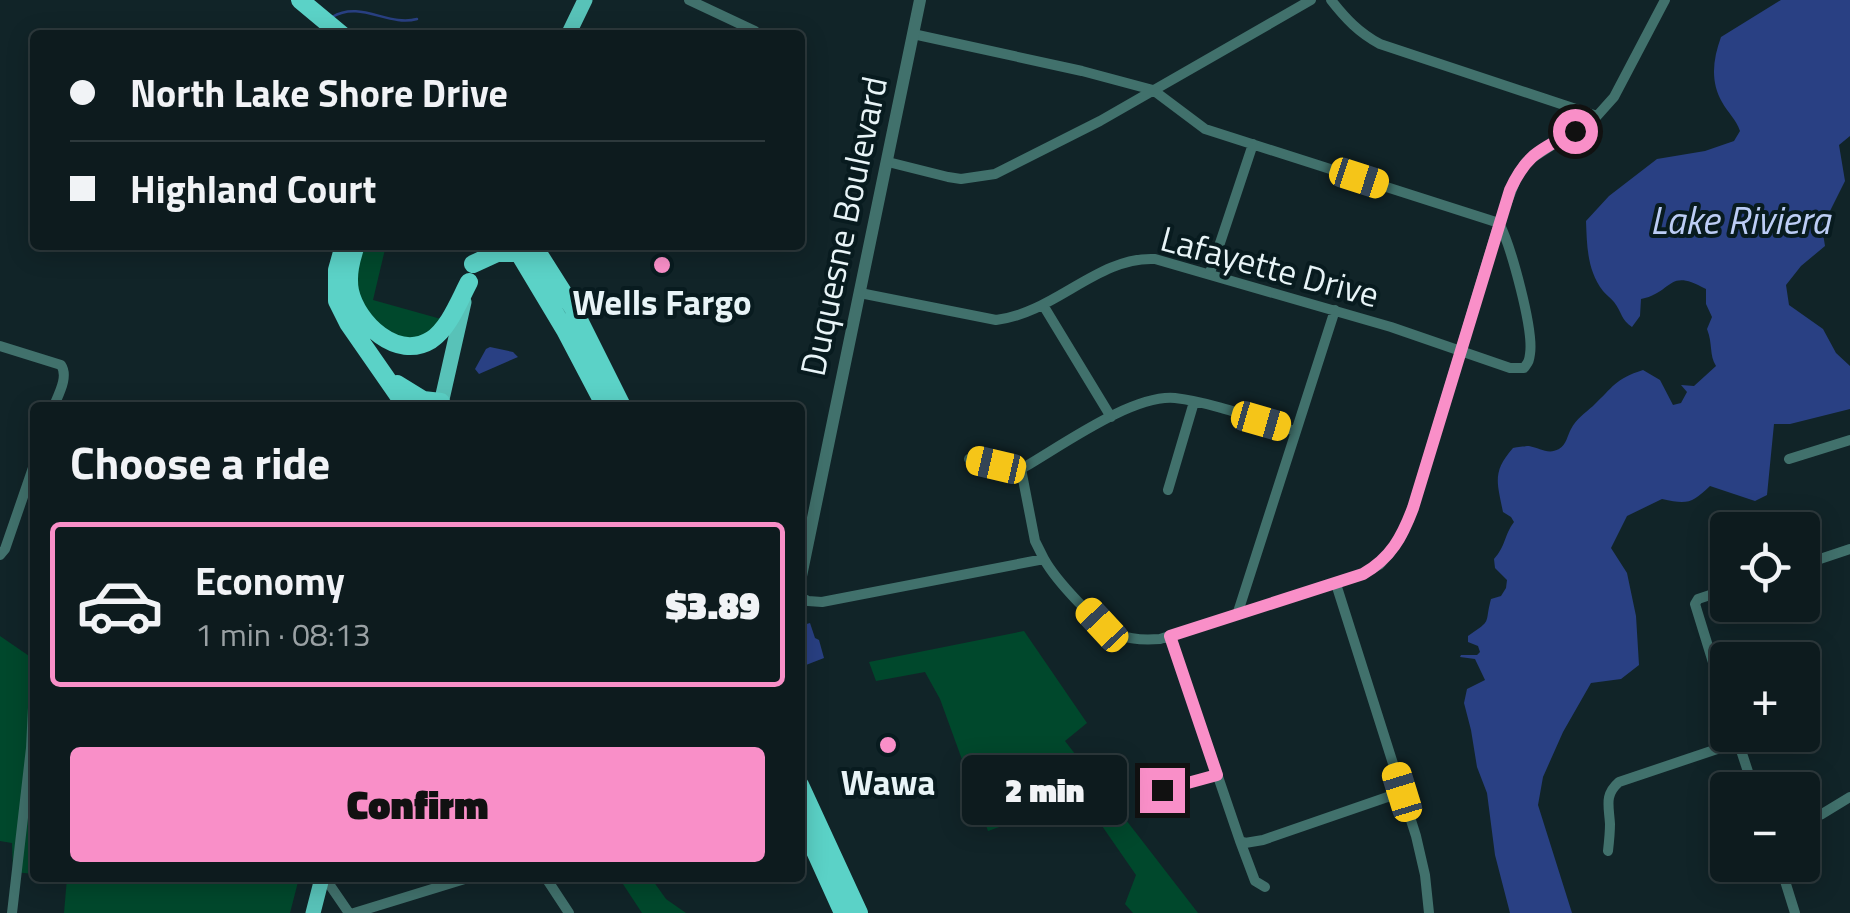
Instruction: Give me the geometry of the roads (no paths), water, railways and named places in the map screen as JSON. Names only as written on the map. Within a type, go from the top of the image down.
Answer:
[{"type":"highway","points":[[287,0],[323,30]]},
{"type":"highway","points":[[300,0],[336,30]]},
{"type":"highway","points":[[343,250],[337,270],[337,302],[403,402]]},
{"type":"highway","points":[[355,250],[349,279],[358,310],[379,335],[407,346],[432,339],[445,326],[471,273],[496,253],[512,250]]},
{"type":"highway","points":[[523,250],[603,402]]},
{"type":"highway","points":[[524,250],[574,308],[620,402]]},
{"type":"highway","points":[[389,378],[430,402]]},
{"type":"highway","points":[[805,795],[859,913]]},
{"type":"highway","points":[[805,829],[843,913]]},
{"type":"main road","points":[[570,30],[585,0]]},
{"type":"main road","points":[[441,402],[478,250]]},
{"type":"main road","points":[[313,913],[323,882]]},
{"type":"street","points":[[689,0],[753,30]]},
{"type":"street","name":"Duquesne Boulevard","points":[[805,558],[920,0]]},
{"type":"street","points":[[888,162],[948,178],[995,174],[1100,121],[1310,0]]},
{"type":"street","points":[[1332,0],[1364,36],[1380,44],[1597,116]]},
{"type":"street","points":[[1021,468],[1036,541],[1044,559],[1102,625],[1120,636],[1146,640],[1170,636],[1336,584],[1380,564],[1402,535],[1413,508],[1510,190],[1526,162],[1597,116],[1614,97],[1664,0]]},
{"type":"street","points":[[913,34],[1153,90],[1205,129],[1499,223]]},
{"type":"street","points":[[1210,274],[1253,144]]},
{"type":"street","name":"Lafayette Drive","points":[[860,293],[996,320],[1017,318],[1113,267],[1141,258],[1155,259],[1335,310],[1520,369],[1530,357],[1529,332],[1506,236],[1499,223]]},
{"type":"street","points":[[1043,305],[1111,417]]},
{"type":"street","points":[[1238,615],[1335,310]]},
{"type":"street","points":[[0,346],[61,365],[64,377],[56,402]]},
{"type":"street","points":[[969,458],[1021,468],[1125,408],[1161,398],[1194,402],[1295,431]]},
{"type":"street","points":[[1168,490],[1194,402]]},
{"type":"street","points":[[1789,459],[1850,440]]},
{"type":"street","points":[[0,555],[30,476]]},
{"type":"street","points":[[1820,559],[1850,549]]},
{"type":"street","points":[[805,600],[822,602],[1044,559]]},
{"type":"street","points":[[1336,584],[1416,836],[1430,913]]},
{"type":"street","points":[[1710,594],[1698,598],[1695,604],[1710,653]]},
{"type":"street","points":[[1170,636],[1240,841],[1255,881],[1264,887]]},
{"type":"street","points":[[1608,852],[1607,804],[1612,788],[1710,749]]},
{"type":"street","points":[[12,913],[30,756]]},
{"type":"street","points":[[1146,791],[1217,775]]},
{"type":"street","points":[[1240,841],[1263,840],[1402,792]]},
{"type":"street","points":[[1820,815],[1850,796]]},
{"type":"street","points":[[327,882],[351,913],[455,882]]},
{"type":"street","points":[[549,882],[569,913]]},
{"type":"street","points":[[1785,882],[1795,913]]},
{"type":"street","points":[[0,898],[13,898]]},
{"type":"water","name":"Lake Riviera","points":[[1781,0],[1850,0],[1850,136],[1839,145],[1845,181],[1822,227],[1825,246],[1786,285],[1789,305],[1823,329],[1836,353],[1850,366],[1850,409],[1790,424],[1774,424],[1767,495],[1755,501],[1710,486],[1689,501],[1662,499],[1627,516],[1611,548],[1627,573],[1636,616],[1639,665],[1621,679],[1591,683],[1543,777],[1538,805],[1572,913],[1510,913],[1495,855],[1487,793],[1477,767],[1464,703],[1467,689],[1485,680],[1475,659],[1460,657],[1480,652],[1478,646],[1468,642],[1468,636],[1484,624],[1491,599],[1501,596],[1506,588],[1507,580],[1495,568],[1494,559],[1514,522],[1503,512],[1499,471],[1513,448],[1559,449],[1578,419],[1626,377],[1643,370],[1660,380],[1673,405],[1681,403],[1687,392],[1681,385],[1694,386],[1716,366],[1707,329],[1712,317],[1706,304],[1706,289],[1684,280],[1671,283],[1641,299],[1640,316],[1632,327],[1594,275],[1586,221],[1609,196],[1657,159],[1705,151],[1734,141],[1740,131],[1718,94],[1714,78],[1721,37]]},
{"type":"water","points":[[490,347],[513,352],[518,357],[479,374],[475,369]]},
{"type":"water","points":[[810,623],[824,658],[806,665],[805,662],[805,624]]},
{"type":"waterway","points":[[332,17],[353,11],[396,20],[417,19]]},
{"type":"place","name":"Wells Fargo","points":[[662,265]]},
{"type":"place","name":"Wawa","points":[[888,745]]}]
